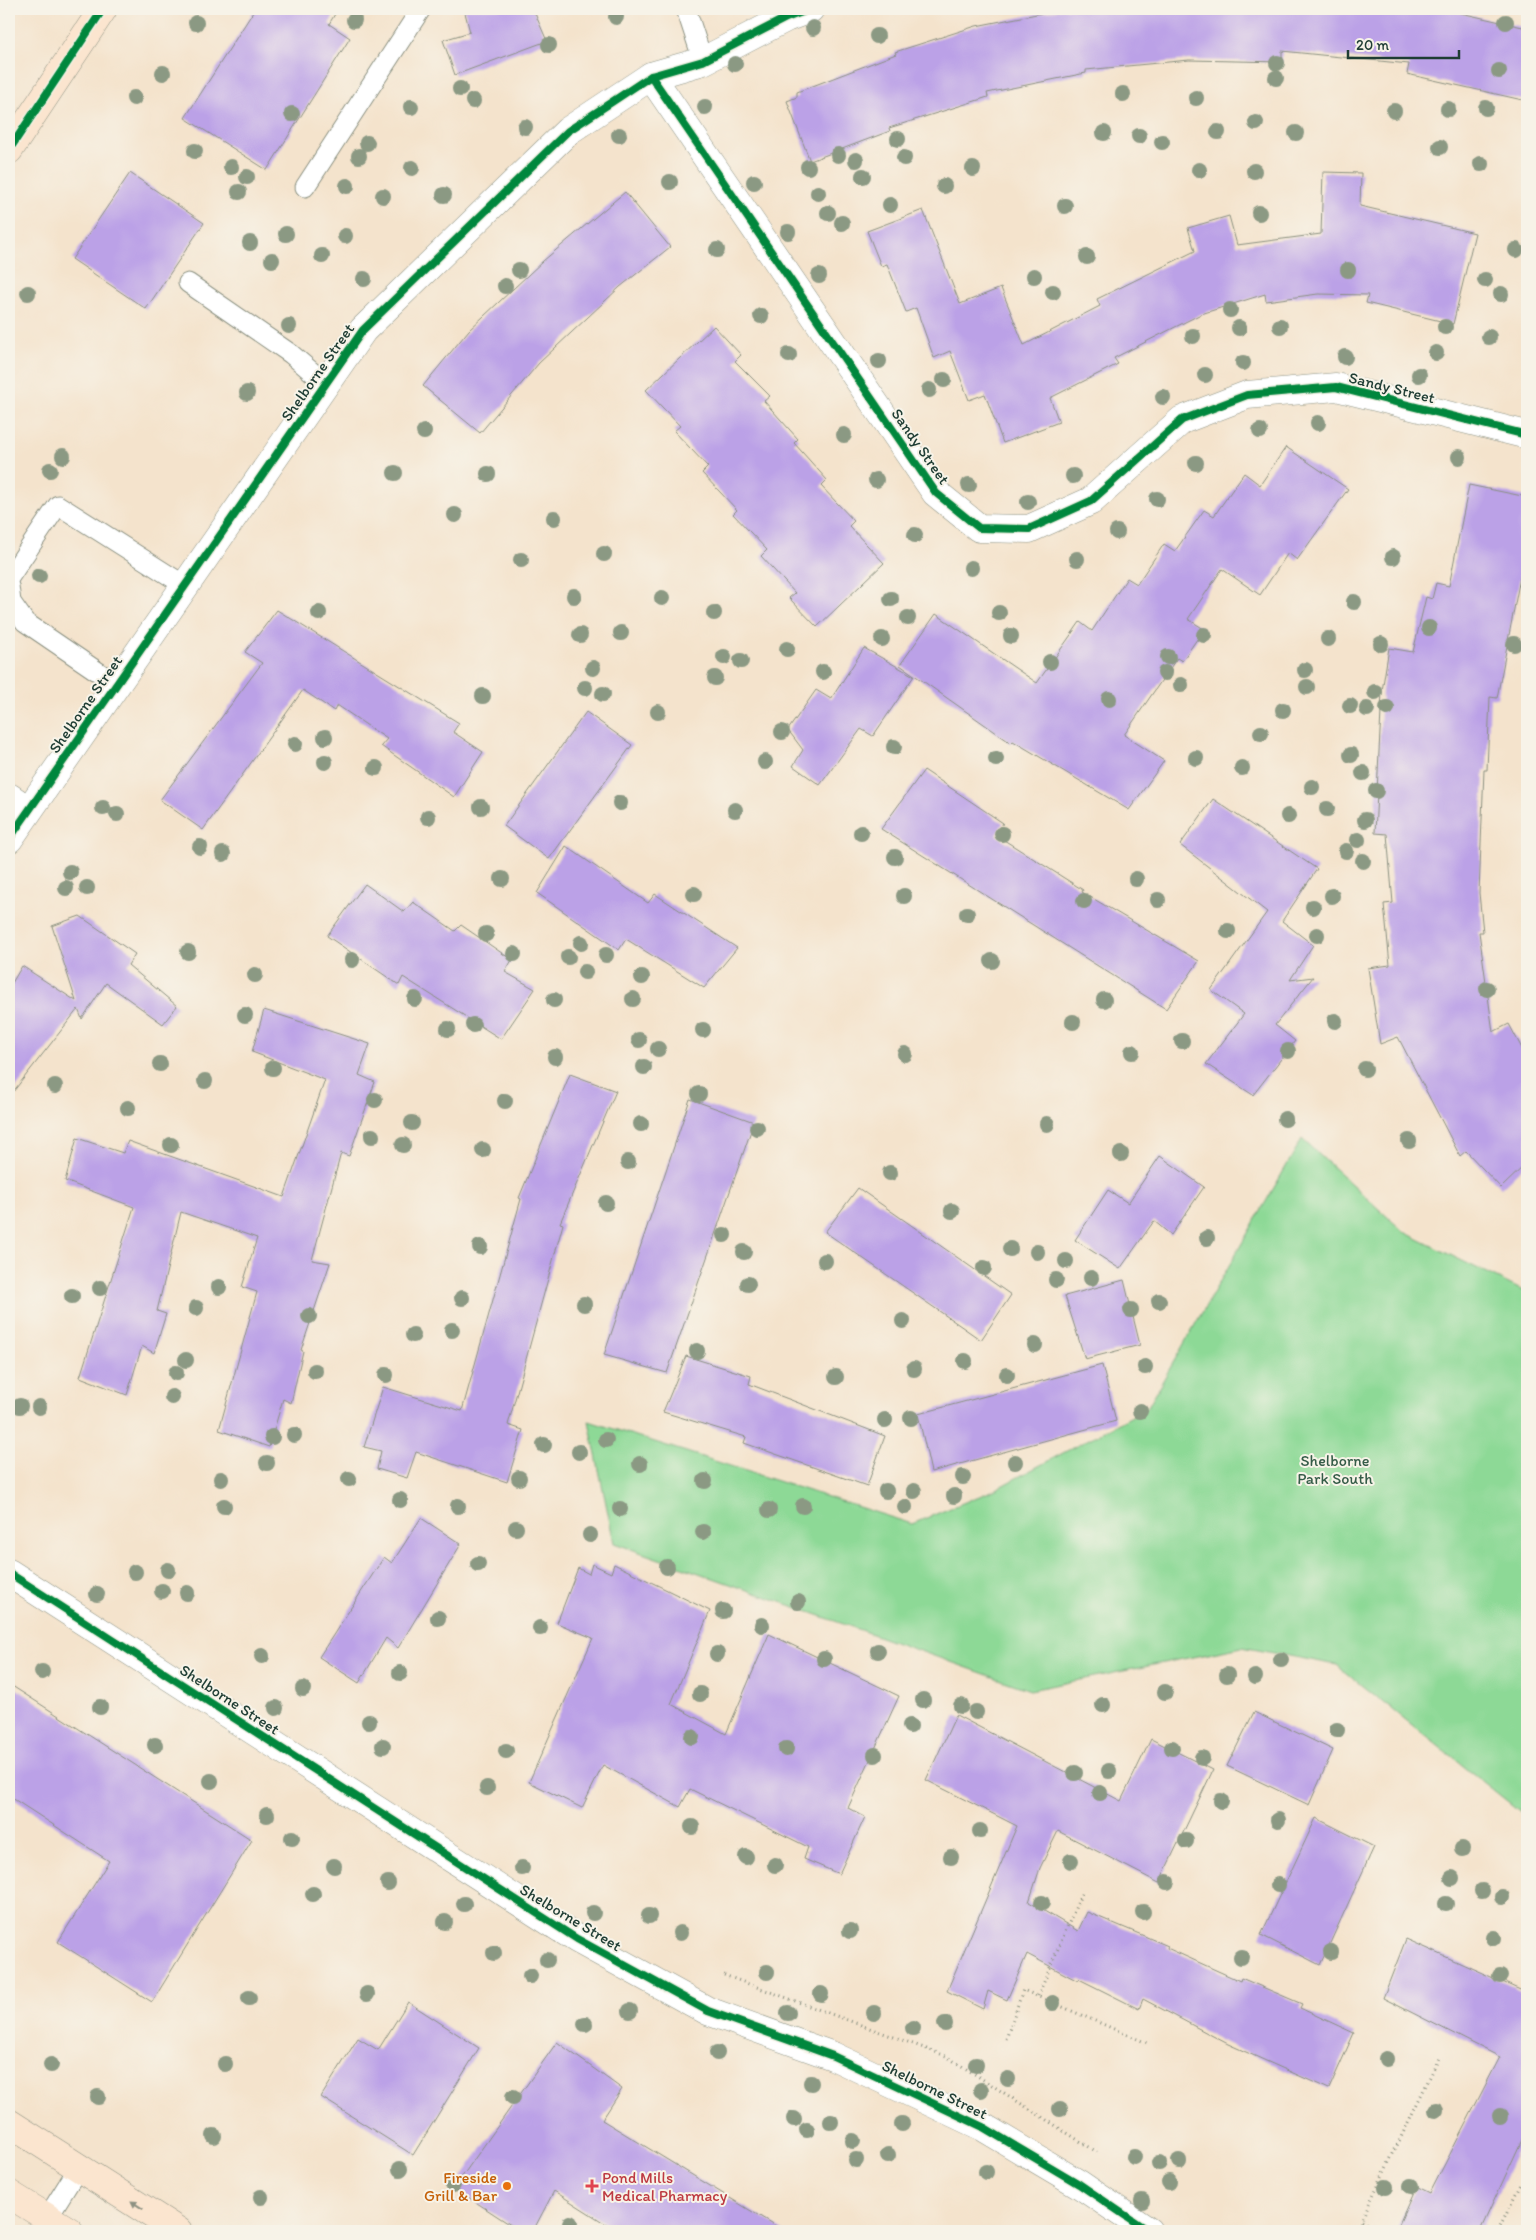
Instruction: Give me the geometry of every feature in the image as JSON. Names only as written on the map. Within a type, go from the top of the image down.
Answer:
[{"type":"main road","points":[[9,150],[103,9]]},
{"type":"main road","points":[[9,2123],[178,2231]]},
{"type":"main road","points":[[9,2194],[52,2227]]},
{"type":"street","name":"Shelborne Street","points":[[9,839],[18,803],[116,684],[362,330],[568,131],[651,76],[704,61],[786,18],[810,9]]},
{"type":"street","name":"Sandy Street","points":[[651,76],[936,493],[979,528],[1029,529],[1091,501],[1182,420],[1247,395],[1336,387],[1527,435]]},
{"type":"street","name":"Shelborne Street","points":[[9,1573],[577,1939],[708,2011],[833,2056],[983,2127],[1079,2184],[1148,2231]]},
{"type":"lane","points":[[305,187],[421,9]]},
{"type":"lane","points":[[686,9],[704,61]]},
{"type":"lane","points":[[188,283],[291,354],[325,383]]},
{"type":"lane","points":[[9,578],[58,505],[184,585]]},
{"type":"lane","points":[[9,586],[11,602],[25,622],[116,684]]},
{"type":"lane","points":[[52,2227],[79,2167]]},
{"type":"path","points":[[1038,1996],[1082,1892]]},
{"type":"path","points":[[724,1975],[946,2056],[1097,2152]]},
{"type":"path","points":[[1006,2039],[1023,1990],[1149,2044]]},
{"type":"path","points":[[1356,2231],[1438,2058]]},
{"type":"path","points":[[1498,2231],[1527,2172]]},
{"type":"path","points":[[1361,2220],[1382,2231]]},
{"type":"green space","name":"Shelborne Park South","points":[[1302,1139],[1404,1232],[1527,1293],[1527,1817],[1337,1665],[1242,1647],[1030,1690],[614,1543],[589,1421],[912,1524],[994,1490],[1147,1408]]},
{"type":"building","points":[[255,9],[338,9],[329,24],[350,38],[267,170],[185,118]]},
{"type":"building","points":[[464,9],[533,9],[547,41],[455,75],[443,40],[470,32]]},
{"type":"building","points":[[1062,9],[1443,9],[1527,28],[1527,101],[1407,74],[1409,64],[1282,51],[1282,62],[1189,60],[1086,70],[1086,73],[987,93],[988,97],[889,128],[890,131],[810,161],[787,101],[797,97],[797,92],[896,54],[895,52],[976,26]]},
{"type":"building","points":[[1323,172],[1361,173],[1360,206],[1475,233],[1453,324],[1366,303],[1368,295],[1318,294],[1266,301],[1265,294],[1201,314],[1114,358],[1118,364],[1050,398],[1059,422],[1003,443],[985,394],[969,400],[950,351],[934,358],[916,308],[906,312],[887,264],[881,266],[867,231],[923,210],[960,304],[1001,288],[1024,345],[1100,306],[1097,299],[1195,251],[1188,228],[1229,216],[1237,245],[1321,234]]},
{"type":"building","points":[[130,173],[204,223],[146,309],[72,259]]},
{"type":"building","points":[[625,192],[670,247],[620,287],[539,363],[480,433],[423,386],[469,330],[543,261]]},
{"type":"building","points":[[714,326],[741,355],[735,361],[770,396],[764,401],[798,439],[794,443],[827,480],[821,486],[854,521],[849,526],[884,563],[817,627],[789,598],[795,593],[761,556],[767,550],[733,514],[737,510],[702,473],[708,467],[674,431],[680,426],[646,390]]},
{"type":"building","points":[[1286,447],[1348,489],[1297,560],[1288,553],[1260,595],[1222,569],[1188,619],[1204,629],[1182,661],[1177,658],[1124,735],[1164,761],[1129,810],[1013,741],[1011,743],[900,665],[936,614],[1037,683],[1080,622],[1092,631],[1127,578],[1137,584],[1164,544],[1175,551],[1204,510],[1214,516],[1244,473],[1260,485]]},
{"type":"building","points":[[1469,485],[1527,497],[1527,541],[1497,698],[1490,697],[1487,770],[1484,770],[1479,893],[1483,932],[1479,932],[1493,1032],[1509,1024],[1527,1058],[1527,1163],[1501,1188],[1466,1151],[1460,1156],[1398,1037],[1380,1044],[1368,968],[1390,965],[1384,904],[1393,903],[1387,834],[1375,833],[1382,691],[1389,648],[1413,652],[1426,597],[1432,599],[1436,583],[1449,586]]},
{"type":"building","points":[[277,610],[459,723],[453,732],[483,752],[454,797],[381,746],[387,739],[337,705],[334,711],[303,690],[203,830],[160,800],[262,663],[245,652]]},
{"type":"building","points":[[864,648],[914,676],[873,736],[861,729],[820,785],[793,766],[803,750],[788,730],[816,690],[831,699]]},
{"type":"building","points":[[586,712],[632,745],[549,859],[504,826]]},
{"type":"building","points":[[924,770],[1003,823],[996,835],[1083,890],[1082,892],[1199,961],[1166,1009],[881,829]]},
{"type":"building","points":[[1213,799],[1317,869],[1282,921],[1313,945],[1290,980],[1313,977],[1275,1025],[1295,1041],[1253,1095],[1206,1064],[1244,1014],[1211,990],[1267,912],[1180,845]]},
{"type":"building","points":[[566,846],[648,903],[655,894],[737,948],[704,988],[626,939],[619,950],[537,893]]},
{"type":"building","points":[[365,884],[404,912],[413,902],[455,931],[461,925],[512,960],[505,972],[535,989],[501,1039],[403,977],[399,985],[327,936]]},
{"type":"building","points":[[80,916],[135,954],[128,965],[177,1006],[163,1024],[106,983],[82,1019],[78,1009],[9,1097],[9,988],[22,966],[76,1001],[52,926]]},
{"type":"building","points":[[264,1010],[370,1044],[359,1075],[375,1082],[349,1156],[341,1153],[312,1260],[330,1263],[301,1350],[303,1351],[291,1403],[283,1399],[269,1447],[219,1430],[257,1292],[242,1287],[257,1238],[181,1212],[157,1311],[166,1314],[154,1353],[142,1346],[127,1395],[80,1377],[134,1207],[65,1181],[77,1138],[123,1153],[128,1141],[284,1197],[325,1080],[252,1052]]},
{"type":"building","points":[[570,1074],[616,1091],[560,1223],[563,1224],[508,1425],[523,1430],[507,1482],[416,1452],[407,1478],[377,1469],[381,1451],[364,1447],[383,1387],[462,1411],[521,1199],[519,1198]]},
{"type":"building","points":[[690,1099],[754,1122],[667,1373],[604,1355]]},
{"type":"building","points":[[1160,1156],[1204,1187],[1171,1235],[1154,1221],[1120,1269],[1075,1240],[1108,1190],[1128,1203]]},
{"type":"building","points":[[858,1188],[1011,1295],[981,1340],[825,1232]]},
{"type":"building","points":[[1124,1280],[1140,1345],[1085,1359],[1065,1296]]},
{"type":"building","points":[[686,1356],[751,1376],[749,1384],[885,1436],[867,1486],[744,1443],[746,1437],[663,1412]]},
{"type":"building","points":[[1102,1365],[1116,1421],[931,1472],[918,1414]]},
{"type":"building","points":[[421,1518],[461,1544],[398,1648],[386,1638],[359,1683],[319,1657],[384,1557],[392,1563]]},
{"type":"building","points":[[592,1564],[611,1573],[614,1564],[710,1611],[671,1704],[726,1734],[769,1634],[899,1696],[848,1808],[865,1817],[839,1874],[804,1859],[808,1847],[690,1789],[680,1807],[603,1765],[582,1808],[529,1782],[593,1638],[557,1623],[578,1568],[589,1574]]},
{"type":"building","points":[[9,1684],[252,1840],[152,2002],[58,1942],[109,1861],[9,1796]]},
{"type":"building","points":[[1254,1712],[1333,1750],[1309,1805],[1227,1766]]},
{"type":"building","points":[[956,1715],[1121,1801],[1151,1739],[1213,1770],[1159,1883],[1058,1831],[1040,1868],[1029,1902],[1078,1931],[1087,1912],[1168,1946],[1167,1948],[1240,1981],[1241,1978],[1302,2004],[1300,2008],[1354,2033],[1329,2089],[1228,2044],[1143,1999],[1139,2009],[1079,1979],[1078,1981],[1027,1954],[1007,2000],[988,1991],[983,2009],[947,1991],[1017,1826],[926,1780]]},
{"type":"building","points":[[1316,1818],[1374,1847],[1320,1965],[1261,1935]]},
{"type":"building","points":[[1406,1939],[1527,1993],[1527,2129],[1480,2231],[1396,2231],[1416,2186],[1430,2193],[1500,2057],[1383,1998]]},
{"type":"building","points":[[408,2002],[479,2048],[413,2155],[321,2097],[358,2038],[378,2050]]},
{"type":"building","points":[[557,2042],[622,2089],[602,2120],[784,2231],[617,2231],[554,2191],[533,2231],[520,2231],[454,2188]]},
{"type":"cycle path","points":[[9,150],[103,9]]},
{"type":"cycle path","points":[[9,839],[363,330],[568,131],[651,76],[703,61],[786,18],[810,9]]},
{"type":"cycle path","points":[[651,76],[936,493],[979,528],[1029,529],[1091,501],[1182,420],[1247,395],[1336,387],[1527,435]]},
{"type":"cycle path","points":[[9,1573],[577,1939],[708,2011],[833,2056],[983,2127],[1079,2184],[1148,2231]]},
{"type":"place","name":"Fireside Grill & Bar","points":[[507,2186]]},
{"type":"place","name":"Pond Mills Medical Pharmacy","points":[[592,2186]]}]
